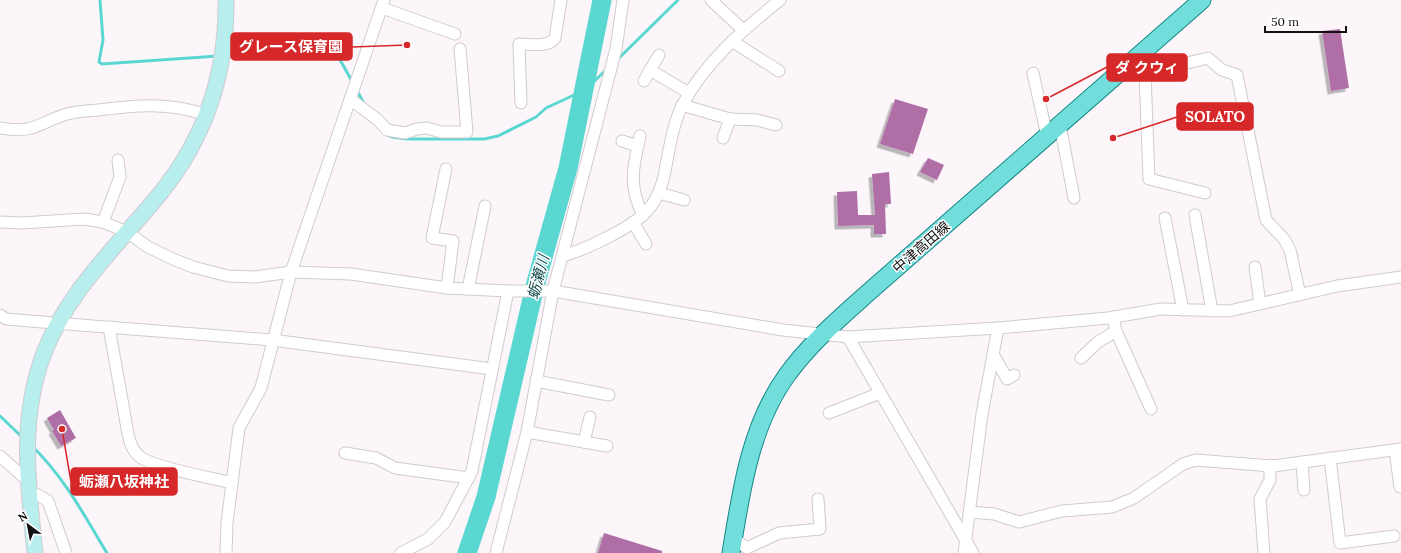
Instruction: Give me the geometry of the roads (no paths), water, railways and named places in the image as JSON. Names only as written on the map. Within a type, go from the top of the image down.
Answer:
[{"type":"main road","name":"中津高田線","points":[[732,545],[741,494],[752,451],[764,417],[786,375],[821,335],[1202,0]]},
{"type":"street","points":[[35,553],[29,489],[27,432],[31,399],[44,354],[58,324],[88,277],[173,177],[198,137],[217,86],[222,58],[226,0]]},
{"type":"street","points":[[521,103],[519,44],[547,44],[553,41],[561,0]]},
{"type":"street","points":[[496,553],[527,432],[551,291],[563,256],[616,49],[623,0]]},
{"type":"street","points":[[711,0],[743,30]]},
{"type":"street","points":[[563,256],[596,243],[643,215],[658,193],[663,182],[675,124],[682,105],[689,93],[732,41],[779,0]]},
{"type":"street","points":[[226,553],[232,483],[239,428],[261,388],[272,340],[281,316],[291,272],[383,4],[455,34]]},
{"type":"street","points":[[732,41],[779,71]]},
{"type":"street","points":[[350,99],[378,120],[387,130],[405,133],[426,128],[441,132],[467,132],[460,48]]},
{"type":"street","points":[[644,81],[659,55]]},
{"type":"street","points":[[1138,56],[1145,73],[1149,179],[1205,193]]},
{"type":"street","points":[[1145,73],[1208,58],[1222,70],[1237,75],[1266,220],[1284,239],[1290,250],[1300,295]]},
{"type":"street","points":[[650,70],[689,93]]},
{"type":"street","points":[[1033,72],[1047,136]]},
{"type":"street","points":[[0,128],[18,131],[36,128],[68,113],[141,105],[176,106],[207,115]]},
{"type":"street","points":[[682,105],[730,119],[757,120],[776,125]]},
{"type":"street","points":[[723,138],[730,119]]},
{"type":"street","points":[[1060,125],[1074,198]]},
{"type":"street","points":[[622,141],[639,141],[632,174],[637,204],[643,215]]},
{"type":"street","points":[[103,222],[120,177],[118,160]]},
{"type":"street","points":[[446,168],[432,238],[453,241],[447,288]]},
{"type":"street","points":[[658,193],[684,200]]},
{"type":"street","points":[[468,289],[485,206]]},
{"type":"street","points":[[1195,215],[1212,311]]},
{"type":"street","points":[[1165,218],[1183,310]]},
{"type":"street","points":[[0,222],[22,223],[84,219],[103,222],[127,232],[148,246],[175,260],[193,267],[228,276],[255,277],[291,272],[351,274],[447,288],[551,291],[821,335],[848,337],[998,328],[1113,317],[1161,309],[1229,311],[1336,286],[1400,275]]},
{"type":"street","points":[[633,222],[646,244]]},
{"type":"street","points":[[1255,267],[1260,304]]},
{"type":"street","points":[[401,553],[428,539],[445,522],[472,471],[492,369],[511,291]]},
{"type":"street","points":[[0,315],[6,318],[58,324],[272,340],[492,369]]},
{"type":"street","points":[[1113,317],[1116,331],[1151,409]]},
{"type":"street","points":[[109,327],[128,434],[131,445],[137,455],[150,463],[232,483]]},
{"type":"street","points":[[964,553],[982,414],[998,328]]},
{"type":"street","points":[[1080,358],[1098,342],[1116,331]]},
{"type":"street","points":[[848,337],[973,553]]},
{"type":"street","points":[[993,354],[1007,379],[1014,375]]},
{"type":"street","points":[[536,381],[609,395]]},
{"type":"street","points":[[829,413],[880,393]]},
{"type":"street","points":[[584,442],[590,417]]},
{"type":"street","points":[[527,432],[608,446]]},
{"type":"street","points":[[970,512],[994,514],[1019,522],[1062,511],[1112,507],[1134,498],[1184,464],[1196,460],[1270,465],[1398,450],[1400,487]]},
{"type":"street","points":[[344,453],[376,458],[395,468],[469,478]]},
{"type":"street","points":[[0,456],[29,489],[48,501],[66,553]]},
{"type":"street","points":[[1330,458],[1340,542],[1394,536]]},
{"type":"street","points":[[1302,462],[1304,490]]},
{"type":"street","points":[[1264,553],[1260,500],[1270,480],[1270,465]]},
{"type":"street","points":[[732,545],[749,550],[779,533],[820,529],[818,499]]},
{"type":"waterway","points":[[100,0],[103,40],[99,62],[102,64],[218,56]]},
{"type":"waterway","name":"蛎瀬川","points":[[467,553],[486,497],[535,286],[568,168],[602,0]]},
{"type":"waterway","points":[[617,60],[678,0]]},
{"type":"waterway","points":[[226,56],[278,46],[301,46],[325,52],[339,58],[353,83]]},
{"type":"waterway","points":[[388,135],[407,139],[484,139],[498,136],[536,117],[546,108],[585,90],[607,69]]},
{"type":"waterway","points":[[356,89],[365,105]]},
{"type":"waterway","points":[[0,416],[22,437]]},
{"type":"waterway","points":[[32,446],[64,483],[107,553]]},
{"type":"place","name":"グレース保育園","points":[[407,45]]},
{"type":"place","name":"ダ クウィ","points":[[1046,99]]},
{"type":"place","name":"SOLATO","points":[[1113,138]]},
{"type":"place","name":"蛎瀬八坂神社","points":[[62,429]]}]
